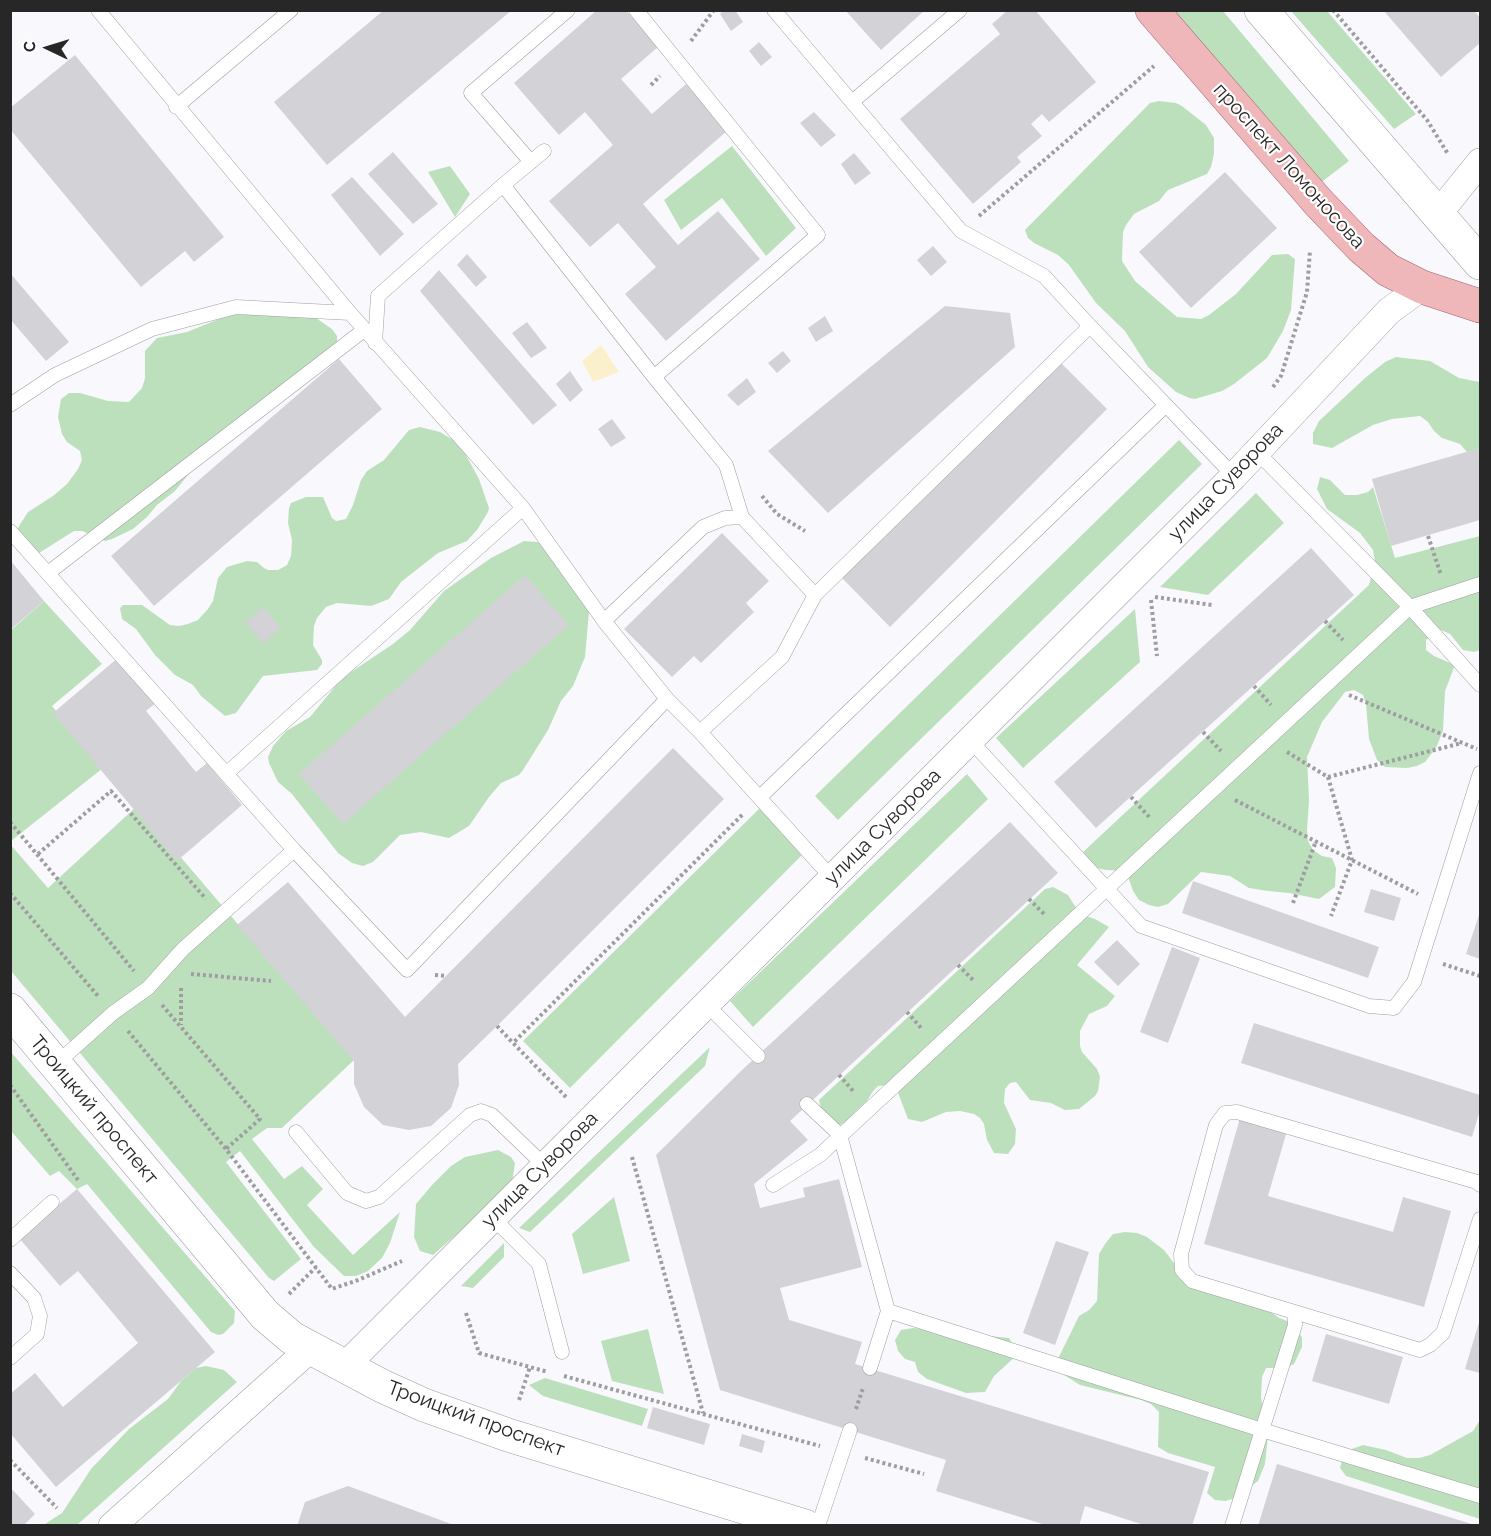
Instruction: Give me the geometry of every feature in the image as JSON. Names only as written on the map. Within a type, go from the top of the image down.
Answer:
[{"type":"main road","name":"проспект Ломоносова","points":[[1152,10],[1318,202],[1361,248],[1388,270],[1422,287],[1480,306]]},
{"type":"main road","points":[[1261,10],[1480,263]]},
{"type":"main road","name":"Троицкий проспект","points":[[10,1010],[266,1315],[292,1338],[424,1405],[508,1435],[805,1526]]},
{"type":"street","points":[[1438,213],[1472,171]]},
{"type":"street","name":"улица Суворова","points":[[344,1366],[1234,476],[1389,312],[1422,287]]},
{"type":"street","points":[[112,1526],[310,1349]]},
{"type":"lane","points":[[98,10],[350,314],[523,508],[604,621],[667,699],[760,797],[832,878]]},
{"type":"lane","points":[[177,107],[291,10]]},
{"type":"lane","points":[[531,162],[471,93],[568,10]]},
{"type":"lane","points":[[636,10],[818,235],[654,377]]},
{"type":"lane","points":[[774,10],[961,231],[1044,276],[1234,476]]},
{"type":"lane","points":[[852,102],[955,12]]},
{"type":"lane","points":[[375,343],[378,296],[544,151]]},
{"type":"lane","points":[[503,185],[726,465],[742,517],[815,595]]},
{"type":"lane","points":[[10,405],[55,375],[152,329],[236,307],[350,314]]},
{"type":"lane","points":[[700,732],[782,657],[815,595],[1090,326]]},
{"type":"lane","points":[[48,573],[364,330]]},
{"type":"lane","points":[[760,797],[1167,405]]},
{"type":"lane","points":[[1257,452],[1410,607],[1480,685]]},
{"type":"lane","points":[[226,774],[523,508]]},
{"type":"lane","points":[[604,621],[703,527],[725,518],[742,517]]},
{"type":"lane","points":[[10,531],[294,850],[407,970],[667,699]]},
{"type":"lane","points":[[773,1185],[820,1155],[1410,607],[1480,584]]},
{"type":"lane","points":[[970,740],[1141,926],[1369,1006],[1394,1008],[1413,982],[1480,773]]},
{"type":"lane","points":[[56,1064],[112,1013],[148,988],[183,949],[294,850]]},
{"type":"lane","points":[[706,1004],[758,1056]]},
{"type":"lane","points":[[807,1104],[840,1135],[888,1311],[870,1368]]},
{"type":"lane","points":[[296,1132],[347,1192],[366,1201],[379,1197],[471,1115],[481,1112],[492,1115],[545,1166]]},
{"type":"lane","points":[[1480,1185],[1477,1182],[1237,1112],[1225,1113],[1216,1125],[1180,1254],[1182,1270],[1192,1281],[1420,1350],[1430,1346],[1443,1333],[1480,1219]]},
{"type":"lane","points":[[10,1240],[52,1202]]},
{"type":"lane","points":[[493,1218],[539,1264],[562,1352]]},
{"type":"lane","points":[[10,1273],[34,1298],[40,1316],[37,1334],[10,1358]]},
{"type":"lane","points":[[888,1311],[1262,1430],[1480,1496]]},
{"type":"lane","points":[[1232,1526],[1295,1325],[1293,1313]]},
{"type":"lane","points":[[818,1526],[850,1430]]},
{"type":"path","points":[[1333,10],[1472,171]]},
{"type":"path","points":[[961,231],[1154,66]]},
{"type":"path","points":[[1269,393],[1281,376],[1297,328],[1307,292],[1310,250]]},
{"type":"path","points":[[1428,536],[1448,594]]},
{"type":"path","points":[[1157,656],[1151,597],[1212,605]]},
{"type":"path","points":[[1325,685],[1480,750]]},
{"type":"path","points":[[1266,739],[1328,777],[1352,860],[1331,916]]},
{"type":"path","points":[[1328,777],[1462,743]]},
{"type":"path","points":[[1213,789],[1438,904]]},
{"type":"path","points":[[38,854],[111,791],[220,915]]},
{"type":"path","points":[[513,1043],[760,797]]},
{"type":"path","points":[[1293,903],[1316,841]]},
{"type":"path","points":[[10,893],[226,1149],[332,1289],[402,1261]]},
{"type":"path","points":[[1422,957],[1480,976]]},
{"type":"path","points":[[181,973],[271,981]]},
{"type":"path","points":[[498,1026],[566,1097]]},
{"type":"path","points":[[10,1085],[78,1180]]},
{"type":"path","points":[[632,1157],[703,1414]]},
{"type":"path","points":[[288,1294],[316,1267]]},
{"type":"path","points":[[466,1313],[479,1353],[924,1474]]},
{"type":"path","points":[[519,1400],[530,1367]]},
{"type":"path","points":[[850,1430],[870,1368]]},
{"type":"path","points":[[10,1460],[57,1508]]},
{"type":"green space","points":[[1167,11],[1223,11],[1349,161],[1315,187]]},
{"type":"green space","points":[[1291,11],[1327,11],[1416,114],[1394,129]]},
{"type":"green space","points":[[1159,101],[1182,106],[1206,125],[1214,138],[1214,154],[1207,174],[1168,190],[1159,201],[1134,214],[1126,225],[1123,232],[1122,261],[1135,281],[1177,317],[1201,319],[1236,294],[1272,255],[1288,254],[1295,259],[1291,310],[1283,331],[1267,358],[1222,391],[1195,399],[1176,392],[1148,367],[1125,331],[1096,303],[1069,265],[1058,255],[1034,243],[1028,238],[1025,230],[1150,103]]},
{"type":"green space","points":[[732,146],[796,228],[766,256],[722,198],[681,230],[664,200]]},
{"type":"green space","points":[[450,166],[470,194],[455,217],[428,172]]},
{"type":"green space","points":[[243,313],[316,318],[332,329],[337,336],[337,345],[196,465],[175,491],[133,529],[105,541],[82,531],[74,531],[39,553],[31,552],[15,535],[19,526],[28,512],[67,484],[82,460],[80,451],[67,442],[62,434],[58,417],[61,399],[69,393],[80,393],[108,401],[129,402],[142,388],[145,378],[145,351],[157,338],[187,332],[224,317]]},
{"type":"green space","points":[[1396,357],[1430,361],[1459,378],[1480,382],[1480,452],[1467,452],[1460,444],[1442,438],[1420,416],[1392,419],[1373,425],[1332,448],[1313,444],[1313,433],[1319,421],[1365,378],[1385,362]]},
{"type":"green space","points":[[420,427],[440,432],[460,444],[479,479],[489,508],[488,512],[467,541],[438,553],[401,582],[389,599],[371,606],[337,603],[326,607],[314,626],[313,645],[322,660],[317,670],[263,676],[236,713],[225,716],[201,696],[193,685],[175,675],[155,655],[136,629],[122,619],[120,608],[123,605],[142,605],[170,625],[188,624],[198,620],[208,609],[213,601],[218,578],[227,567],[247,561],[257,562],[268,570],[278,570],[287,565],[291,556],[292,540],[288,523],[291,503],[306,497],[323,497],[332,518],[336,521],[346,519],[361,480],[367,471],[384,460],[409,430]]},
{"type":"green space","points":[[1179,440],[1202,464],[838,820],[815,796]]},
{"type":"green space","points":[[1320,477],[1330,480],[1345,495],[1368,492],[1373,487],[1395,558],[1480,536],[1480,650],[1474,652],[1463,650],[1450,634],[1441,630],[1426,640],[1426,650],[1455,665],[1445,691],[1443,731],[1436,748],[1425,762],[1417,766],[1385,767],[1377,760],[1369,739],[1366,704],[1363,695],[1354,690],[1345,692],[1322,722],[1307,757],[1309,800],[1307,830],[1308,841],[1313,850],[1322,856],[1332,858],[1336,868],[1335,887],[1319,899],[1249,888],[1230,876],[1201,872],[1168,904],[1158,907],[1149,905],[1139,900],[1126,871],[1096,868],[1083,852],[1369,585],[1375,562],[1373,550],[1360,533],[1327,509],[1317,489]]},
{"type":"green space","points":[[1256,493],[1284,523],[1208,595],[1160,587]]},
{"type":"green space","points":[[524,541],[543,545],[589,612],[585,657],[573,686],[561,701],[548,730],[523,770],[519,775],[501,783],[469,826],[449,838],[421,832],[400,835],[373,862],[363,866],[352,863],[338,853],[292,794],[278,782],[268,757],[273,746],[286,731],[310,717],[342,678],[410,630],[444,591],[491,558]]},
{"type":"green space","points":[[44,601],[102,664],[52,706],[103,768],[11,841],[11,630]]},
{"type":"green space","points":[[1135,609],[1140,662],[1023,768],[996,738]]},
{"type":"green space","points":[[967,774],[988,799],[753,1027],[730,1001]]},
{"type":"green space","points":[[137,806],[354,1060],[282,1128],[267,1128],[252,1139],[284,1179],[302,1166],[323,1189],[307,1205],[353,1255],[400,1212],[390,1243],[382,1258],[368,1271],[356,1276],[344,1276],[314,1247],[240,1151],[226,1162],[301,1259],[274,1281],[269,1278],[11,971],[10,844],[48,888]]},
{"type":"green space","points":[[760,808],[802,855],[570,1088],[523,1041]]},
{"type":"green space","points":[[1053,887],[1068,895],[1080,914],[1109,927],[1077,965],[1115,996],[1107,1006],[1089,1014],[1080,1031],[1082,1052],[1097,1069],[1100,1077],[1095,1096],[1079,1109],[1065,1110],[1051,1103],[1030,1100],[1016,1082],[1010,1083],[1005,1089],[1004,1103],[1016,1129],[1015,1144],[1008,1154],[994,1153],[987,1140],[984,1124],[974,1114],[960,1111],[946,1112],[922,1122],[908,1119],[897,1090],[892,1085],[878,1086],[850,1120],[838,1126],[821,1109],[819,1100],[1045,889]]},
{"type":"green space","points":[[710,1047],[705,1066],[530,1232],[519,1228]]},
{"type":"green space","points":[[10,1051],[235,1311],[234,1323],[223,1334],[218,1335],[211,1332],[87,1184],[77,1189],[59,1171],[50,1176],[11,1131]]},
{"type":"green space","points":[[498,1150],[511,1157],[515,1163],[512,1183],[507,1190],[433,1255],[420,1251],[414,1237],[416,1204],[451,1166],[465,1157]]},
{"type":"green space","points":[[614,1197],[630,1261],[583,1274],[572,1234]]},
{"type":"green space","points":[[1125,1232],[1147,1237],[1164,1250],[1177,1267],[1261,1305],[1279,1318],[1290,1322],[1302,1337],[1302,1347],[1294,1364],[1285,1368],[1266,1368],[1262,1377],[1261,1397],[1268,1436],[1265,1464],[1258,1481],[1236,1498],[1225,1501],[1215,1500],[1207,1493],[1215,1467],[1168,1453],[1158,1447],[1159,1412],[1151,1404],[1080,1385],[1061,1373],[1055,1365],[1079,1316],[1097,1301],[1099,1254],[1113,1234]]},
{"type":"green space","points":[[504,1243],[504,1257],[473,1288],[461,1286]]},
{"type":"green space","points":[[913,1328],[1009,1338],[1015,1347],[1015,1357],[994,1376],[985,1392],[966,1393],[927,1379],[918,1372],[915,1362],[905,1359],[898,1351],[895,1340],[901,1330]]},
{"type":"green space","points":[[648,1329],[664,1394],[612,1381],[601,1341]]},
{"type":"green space","points":[[206,1366],[224,1370],[237,1382],[77,1525],[42,1526],[62,1513],[91,1469],[129,1429],[168,1399],[181,1381],[196,1368]]},
{"type":"green space","points":[[545,1378],[648,1409],[642,1426],[543,1396],[529,1385]]},
{"type":"green space","points":[[1480,1420],[1480,1519],[1346,1476],[1340,1468],[1343,1457],[1352,1449],[1363,1445],[1407,1458],[1430,1455],[1473,1431]]},
{"type":"sand","points":[[601,345],[619,372],[593,382],[582,361]]},
{"type":"building","points":[[384,10],[512,10],[327,165],[274,102]]},
{"type":"building","points":[[597,10],[626,10],[658,47],[621,79],[652,114],[686,84],[727,131],[643,204],[678,245],[718,211],[760,259],[666,341],[625,294],[656,267],[618,223],[590,247],[549,201],[613,145],[585,112],[559,135],[514,83]]},
{"type":"building","points":[[724,10],[735,10],[743,22],[731,31],[720,14]]},
{"type":"building","points":[[845,10],[925,10],[881,50]]},
{"type":"building","points":[[1008,10],[1035,10],[1096,82],[1049,122],[1042,114],[1031,124],[1042,136],[1017,157],[1021,162],[973,204],[900,119],[1000,34],[992,24]]},
{"type":"building","points":[[1383,10],[1474,10],[1480,18],[1480,43],[1441,77]]},
{"type":"building","points":[[759,42],[772,57],[761,66],[749,51]]},
{"type":"building","points":[[75,55],[224,237],[194,262],[185,251],[141,287],[10,129],[10,108]]},
{"type":"building","points":[[814,112],[836,135],[821,147],[800,123]]},
{"type":"building","points":[[393,152],[438,204],[413,224],[368,174]]},
{"type":"building","points":[[854,153],[871,173],[855,185],[841,164]]},
{"type":"building","points":[[1225,172],[1277,228],[1191,308],[1139,252]]},
{"type":"building","points":[[352,177],[404,234],[380,256],[331,195]]},
{"type":"building","points":[[933,246],[947,262],[931,276],[917,260]]},
{"type":"building","points":[[467,254],[487,277],[476,287],[457,265]]},
{"type":"building","points":[[439,270],[557,405],[533,425],[420,291]]},
{"type":"building","points":[[10,273],[69,342],[46,361],[10,319]]},
{"type":"building","points":[[945,306],[1010,313],[1015,347],[828,513],[768,451]]},
{"type":"building","points":[[825,316],[833,331],[816,342],[808,328]]},
{"type":"building","points":[[527,322],[547,348],[531,358],[512,333]]},
{"type":"building","points":[[783,351],[791,361],[777,373],[768,363]]},
{"type":"building","points":[[339,359],[382,409],[154,606],[111,556]]},
{"type":"building","points":[[1058,360],[1107,409],[890,627],[842,578]]},
{"type":"building","points":[[570,371],[583,390],[570,402],[556,384]]},
{"type":"building","points":[[747,378],[756,392],[738,406],[727,395]]},
{"type":"building","points":[[612,419],[626,438],[611,447],[598,429]]},
{"type":"building","points":[[1480,448],[1480,520],[1391,546],[1372,479]]},
{"type":"building","points":[[722,533],[769,581],[746,603],[754,612],[701,663],[694,656],[672,677],[624,629]]},
{"type":"building","points":[[1311,548],[1354,595],[1096,828],[1054,782]]},
{"type":"building","points":[[10,560],[44,601],[10,630]]},
{"type":"building","points":[[525,575],[569,625],[343,824],[299,774]]},
{"type":"building","points":[[263,607],[281,628],[263,643],[245,623]]},
{"type":"building","points":[[119,657],[157,702],[146,711],[196,772],[207,763],[242,805],[177,861],[53,713]]},
{"type":"building","points":[[673,748],[724,799],[458,1064],[459,1085],[451,1108],[431,1126],[409,1130],[383,1125],[364,1107],[354,1084],[354,1061],[237,925],[288,882],[405,1017]]},
{"type":"building","points":[[1010,822],[1058,873],[790,1121],[808,1140],[754,1184],[760,1208],[805,1197],[803,1188],[839,1179],[862,1267],[780,1288],[789,1320],[862,1342],[855,1364],[1209,1472],[1192,1526],[1147,1526],[1085,1506],[1079,1526],[1049,1526],[936,1491],[946,1460],[720,1390],[656,1155],[742,1070]]},
{"type":"building","points":[[1193,881],[1379,947],[1368,978],[1182,913]]},
{"type":"building","points":[[1371,889],[1401,898],[1394,921],[1364,912]]},
{"type":"building","points":[[1480,912],[1480,959],[1466,954]]},
{"type":"building","points":[[1117,940],[1140,964],[1118,986],[1094,962]]},
{"type":"building","points":[[1172,947],[1200,958],[1168,1043],[1140,1032]]},
{"type":"building","points":[[1254,1023],[1480,1095],[1480,1110],[1472,1137],[1241,1063]]},
{"type":"building","points":[[1240,1118],[1287,1131],[1268,1196],[1393,1232],[1403,1197],[1451,1211],[1424,1307],[1204,1244]]},
{"type":"building","points":[[77,1189],[215,1352],[56,1487],[10,1433],[10,1394],[35,1373],[63,1407],[138,1343],[78,1271],[60,1286],[19,1238]]},
{"type":"building","points":[[1056,1241],[1089,1252],[1055,1345],[1023,1333]]},
{"type":"building","points":[[1480,1319],[1480,1373],[1465,1369]]},
{"type":"building","points":[[1326,1334],[1403,1357],[1389,1404],[1312,1381]]},
{"type":"building","points":[[653,1407],[710,1424],[704,1445],[647,1428]]},
{"type":"building","points":[[742,1434],[765,1441],[762,1453],[739,1446]]},
{"type":"building","points":[[1277,1464],[1475,1525],[1475,1526],[1258,1526]]},
{"type":"building","points":[[348,1486],[454,1526],[297,1526],[305,1502]]},
{"type":"building","points":[[10,1487],[35,1514],[23,1526],[10,1526]]}]
